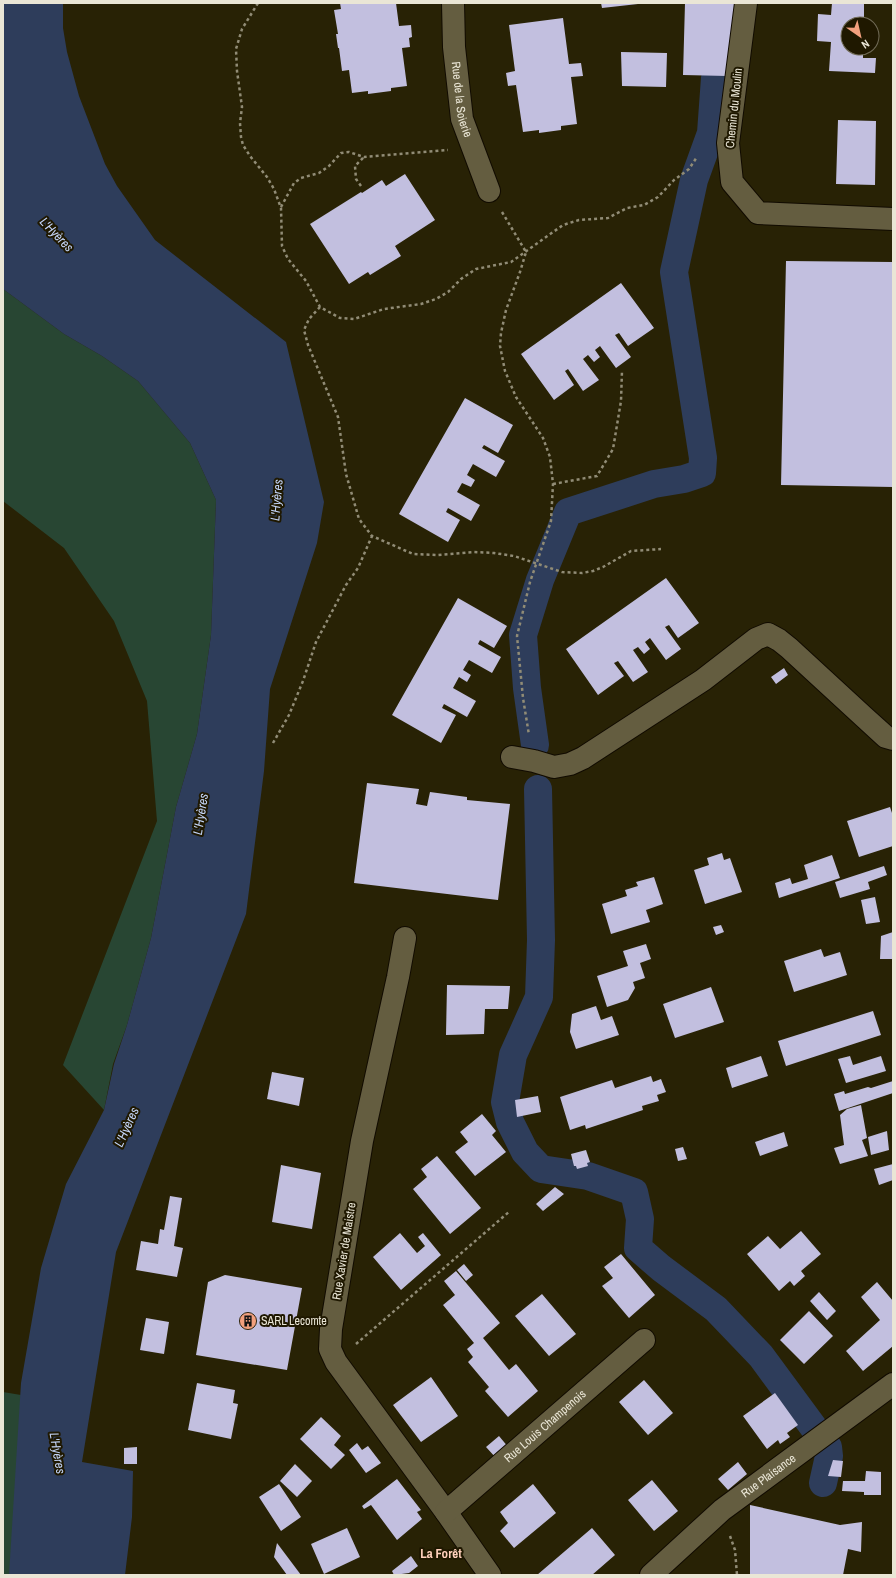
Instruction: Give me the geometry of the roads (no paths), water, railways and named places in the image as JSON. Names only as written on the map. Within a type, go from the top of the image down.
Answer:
[{"type":"street","name":"Rue de la Soierie","points":[[453,3],[454,46],[462,119],[489,191]]},
{"type":"street","name":"Chemin du Moulin","points":[[746,3],[728,143],[732,182],[758,213],[893,219]]},
{"type":"street","points":[[512,757],[534,761],[554,767],[570,764],[583,758],[703,680],[756,639],[768,634],[789,648],[886,737],[893,739]]},
{"type":"street","name":"Rue Xavier de Maistre","points":[[405,938],[398,977],[362,1141],[333,1321],[330,1349],[336,1362],[446,1512]]},
{"type":"street","name":"Rue Louis Champenois","points":[[446,1512],[644,1340]]},
{"type":"street","name":"Rue Plaisance","points":[[651,1575],[722,1510],[831,1428],[893,1384]]},
{"type":"street","points":[[446,1512],[490,1575]]},
{"type":"water","name":"L'Hyères","points":[[3,3],[63,3],[63,28],[67,52],[79,96],[105,164],[117,186],[155,240],[286,342],[324,502],[317,543],[270,689],[264,771],[246,914],[116,1252],[82,1462],[133,1471],[132,1517],[125,1575],[9,1575],[21,1383],[41,1268],[66,1184],[104,1110],[114,1064],[127,1025],[151,938],[176,807],[197,734],[211,635],[216,500],[190,443],[138,381],[102,356],[64,334],[3,289]]},
{"type":"waterway","points":[[535,745],[527,688],[523,635],[540,580],[568,512],[654,484],[684,479],[702,473],[703,458],[674,272],[694,180],[711,133],[715,78]]},
{"type":"waterway","points":[[538,789],[541,940],[539,997],[513,1055],[505,1102],[510,1122],[525,1152],[541,1169],[588,1176],[634,1192],[640,1219],[638,1248],[661,1268],[716,1309],[761,1356],[828,1447],[829,1456],[823,1483]]},
{"type":"place","name":"SARL Lecomte","points":[[248,1321]]},
{"type":"district","name":"La Forêt","points":[[441,1553]]}]
